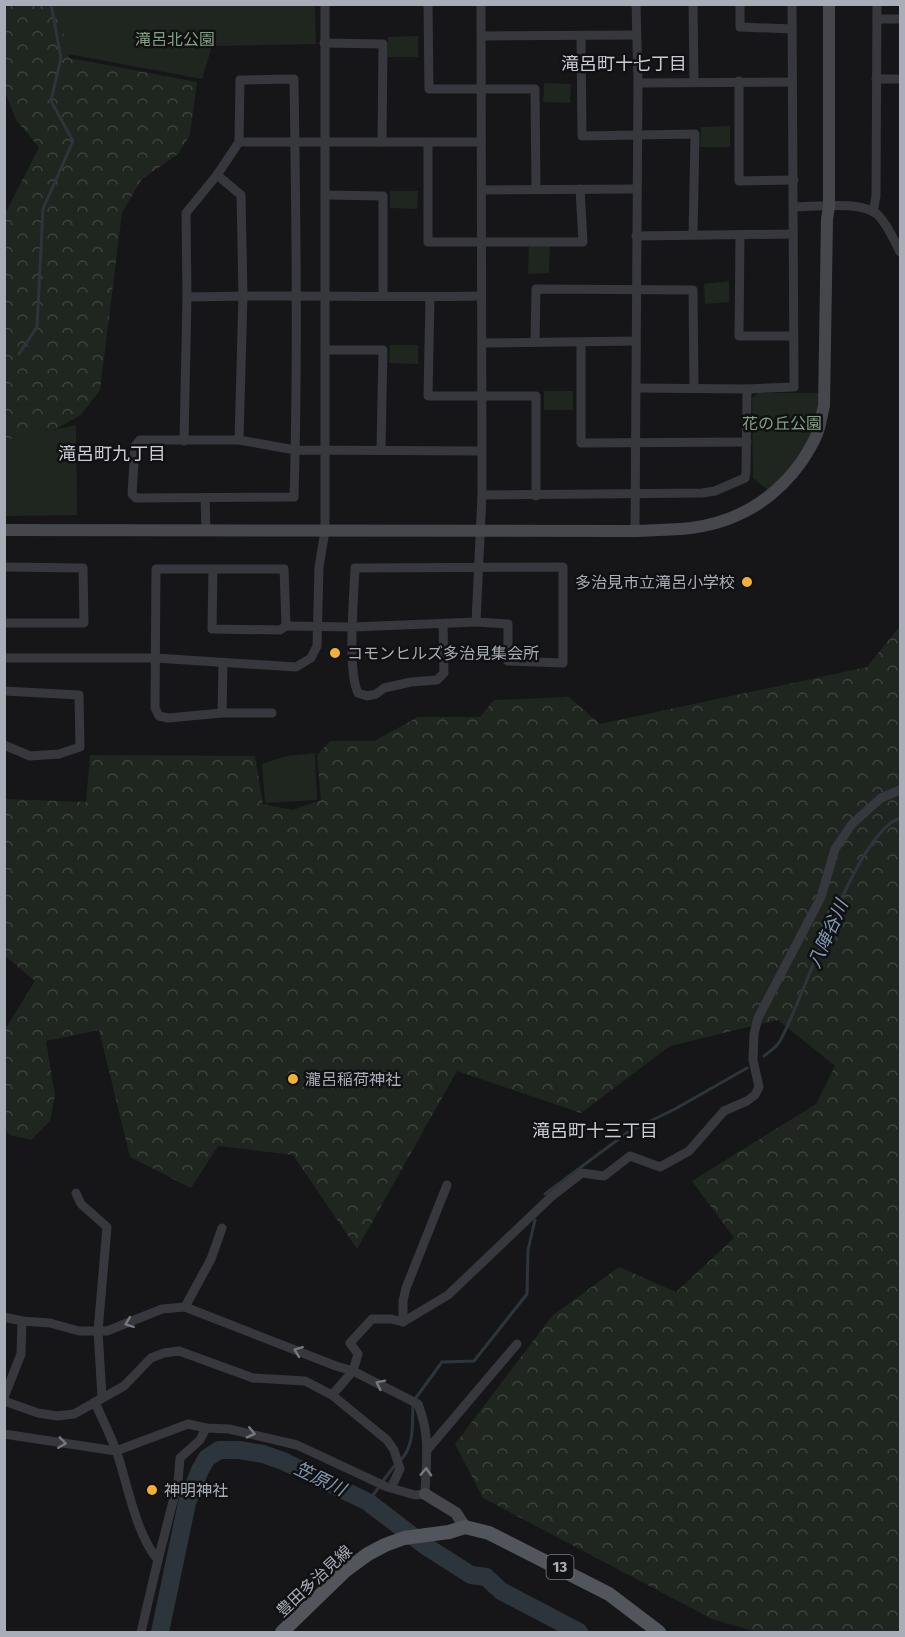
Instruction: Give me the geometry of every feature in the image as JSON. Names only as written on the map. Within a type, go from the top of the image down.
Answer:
[{"type":"main road","name":"豊田多治見線","points":[[282,1632],[346,1570],[376,1550],[404,1538],[449,1532],[465,1527]]},
{"type":"main road","name":"13","points":[[465,1527],[489,1533],[599,1588],[659,1632]]},
{"type":"street","points":[[4,658],[155,658],[296,667],[311,658],[317,646],[319,567],[325,531],[325,4]]},
{"type":"street","points":[[428,4],[429,89],[535,90],[536,189]]},
{"type":"street","points":[[476,622],[477,567],[482,531],[483,190],[481,142],[483,90],[481,4]]},
{"type":"street","points":[[635,531],[638,83],[636,4]]},
{"type":"street","points":[[693,4],[693,81]]},
{"type":"street","points":[[740,4],[740,27],[792,29]]},
{"type":"street","points":[[636,388],[794,387],[792,4]]},
{"type":"street","points":[[4,530],[635,531],[692,528],[727,520],[752,510],[790,478],[810,449],[819,429],[824,406],[829,207],[829,4]]},
{"type":"street","points":[[873,212],[876,196],[878,4]]},
{"type":"street","points":[[877,19],[900,19]]},
{"type":"street","points":[[482,36],[635,35]]},
{"type":"street","points":[[581,36],[582,136],[694,134],[693,235]]},
{"type":"street","points":[[324,44],[383,44],[382,142]]},
{"type":"street","points":[[184,441],[186,213],[217,175],[239,142],[240,80],[294,79],[297,296],[295,450],[294,497],[136,498],[132,494],[135,446],[140,440],[184,441],[239,440],[295,450],[481,451]]},
{"type":"street","points":[[876,79],[900,79]]},
{"type":"street","points":[[740,81],[740,181],[794,180]]},
{"type":"street","points":[[638,83],[792,82]]},
{"type":"street","points":[[239,142],[481,142]]},
{"type":"street","points":[[428,142],[428,243],[582,242],[580,189]]},
{"type":"street","points":[[217,175],[241,195],[243,295],[239,440]]},
{"type":"street","points":[[483,190],[636,189]]},
{"type":"street","points":[[325,195],[383,196],[383,296]]},
{"type":"street","points":[[794,207],[849,206],[873,212],[886,227],[900,252]]},
{"type":"street","points":[[636,236],[793,234]]},
{"type":"street","points":[[740,236],[739,336],[793,336]]},
{"type":"street","points":[[535,342],[536,289],[693,290],[694,387]]},
{"type":"street","points":[[187,297],[243,295],[481,296]]},
{"type":"street","points":[[430,297],[428,396],[536,396],[536,496]]},
{"type":"street","points":[[482,343],[636,341]]},
{"type":"street","points":[[581,343],[581,442],[747,442]]},
{"type":"street","points":[[325,350],[383,350],[381,450]]},
{"type":"street","points":[[482,495],[702,494],[734,484],[745,478],[747,389]]},
{"type":"street","points":[[205,498],[206,530]]},
{"type":"street","points":[[4,567],[84,568],[84,623],[4,623]]},
{"type":"street","points":[[213,569],[212,629],[280,630],[286,626],[353,627],[476,622],[508,624],[508,661],[563,663],[563,567],[355,568],[353,627],[353,683],[358,693],[367,696],[376,694],[384,688],[411,682],[437,680],[444,673],[443,624]]},
{"type":"street","points":[[272,713],[222,713],[168,718],[159,716],[155,708],[156,569],[284,569],[286,626]]},
{"type":"street","points":[[222,713],[223,663]]},
{"type":"street","points":[[4,691],[79,695],[80,747],[59,754],[30,756],[4,744]]},
{"type":"street","points":[[403,1322],[448,1294],[551,1197],[582,1173],[604,1176],[630,1156],[660,1167],[689,1151],[724,1111],[755,1095],[759,1088],[753,1060],[754,1034],[758,1018],[821,897],[835,849],[852,824],[881,798],[900,790]]},
{"type":"street","points":[[403,1322],[403,1301],[406,1288],[447,1185]]},
{"type":"street","points":[[76,1194],[81,1204],[107,1227],[98,1331],[98,1400],[136,1515],[151,1551],[159,1560]]},
{"type":"street","points":[[185,1307],[212,1259],[222,1228]]},
{"type":"street","points":[[4,1317],[50,1323],[79,1331],[107,1331],[162,1310],[185,1307],[353,1371],[418,1404],[425,1422],[428,1450],[425,1494]]},
{"type":"street","points":[[332,1395],[353,1371],[358,1354],[350,1343],[372,1319],[391,1318],[403,1322]]},
{"type":"street","points":[[22,1321],[21,1354],[4,1399],[21,1408],[57,1416],[74,1414],[124,1386],[151,1358],[178,1351],[253,1378],[305,1381],[332,1395],[387,1440],[394,1450],[400,1469],[389,1487]]},
{"type":"street","points":[[428,1450],[517,1344]]},
{"type":"street","points":[[4,1434],[116,1451],[188,1424],[206,1428],[238,1430],[297,1445],[389,1487],[415,1495],[425,1494],[456,1513],[465,1527]]},
{"type":"street","points":[[141,1632],[178,1482],[180,1458],[200,1440],[206,1428]]},
{"type":"green space","points":[[5,5],[67,5],[69,58],[197,82],[190,135],[178,154],[141,180],[122,213],[100,390],[81,415],[28,444],[5,481],[5,214],[39,147],[16,120],[5,92]]},
{"type":"green space","name":"滝呂北公園","points":[[57,5],[315,5],[316,44],[212,46],[202,79],[68,54]]},
{"type":"green space","points":[[418,36],[418,57],[388,57],[388,37]]},
{"type":"green space","points":[[544,83],[571,84],[570,103],[543,102]]},
{"type":"green space","points":[[730,126],[730,147],[700,147],[701,127]]},
{"type":"green space","points":[[390,191],[418,191],[417,209],[390,208]]},
{"type":"green space","points":[[529,244],[550,244],[549,273],[528,274]]},
{"type":"green space","points":[[729,281],[729,302],[705,304],[704,284]]},
{"type":"green space","points":[[390,345],[418,345],[418,364],[389,363]]},
{"type":"green space","points":[[544,391],[573,391],[573,410],[544,410]]},
{"type":"green space","name":"花の丘公園","points":[[758,393],[820,393],[815,423],[810,436],[797,458],[769,491],[753,478],[752,398]]},
{"type":"green space","points":[[76,425],[77,515],[5,516],[5,440]]},
{"type":"green space","points":[[900,626],[900,1632],[756,1632],[712,1619],[483,1498],[455,1444],[552,1316],[619,1267],[676,1292],[734,1238],[692,1181],[816,1104],[835,1066],[778,1020],[670,1046],[581,1113],[457,1071],[357,1249],[293,1155],[218,1146],[191,1188],[130,1157],[99,1030],[46,1041],[55,1095],[50,1121],[31,1140],[10,1135],[5,1130],[4,1031],[35,981],[5,956],[5,799],[86,802],[90,755],[255,756],[263,804],[292,810],[321,800],[317,755],[330,741],[374,741],[418,717],[480,717],[494,700],[569,697],[600,724],[867,667]]},
{"type":"green space","points":[[315,753],[317,800],[265,803],[262,764],[286,756]]},
{"type":"waterway","points":[[19,354],[37,327],[43,209],[73,141],[51,101],[61,58],[51,4]]},
{"type":"waterway","name":"八陣谷川","points":[[764,1056],[780,1041],[832,918],[866,853],[883,830],[900,818]]},
{"type":"waterway","name":"八陣谷川","points":[[545,1194],[628,1132],[675,1109],[747,1068]]},
{"type":"waterway","name":"八陣谷川","points":[[415,1399],[442,1362],[474,1361],[527,1294],[528,1250],[535,1220]]},
{"type":"waterway","name":"八陣谷川","points":[[400,1461],[410,1442],[413,1405]]},
{"type":"waterway","name":"笠原川","points":[[160,1632],[187,1503],[207,1458],[219,1450],[239,1450],[263,1454],[283,1461],[368,1502],[427,1547],[471,1575],[486,1577],[501,1591],[579,1632]]},
{"type":"waterway","name":"八陣谷川","points":[[383,1481],[395,1465]]},
{"type":"waterway","name":"八陣谷川","points":[[368,1502],[379,1487]]},
{"type":"place","name":"多治見市立滝呂小学校","points":[[747,582]]},
{"type":"place","name":"コモンヒルズ多治見集会所","points":[[335,653]]},
{"type":"place","name":"瀧呂稲荷神社","points":[[293,1079]]},
{"type":"place","name":"神明神社","points":[[152,1490]]},
{"type":"district","name":"滝呂町十七丁目","points":[[624,64]]},
{"type":"district","name":"滝呂町九丁目","points":[[112,454]]},
{"type":"district","name":"滝呂町十三丁目","points":[[595,1131]]}]
